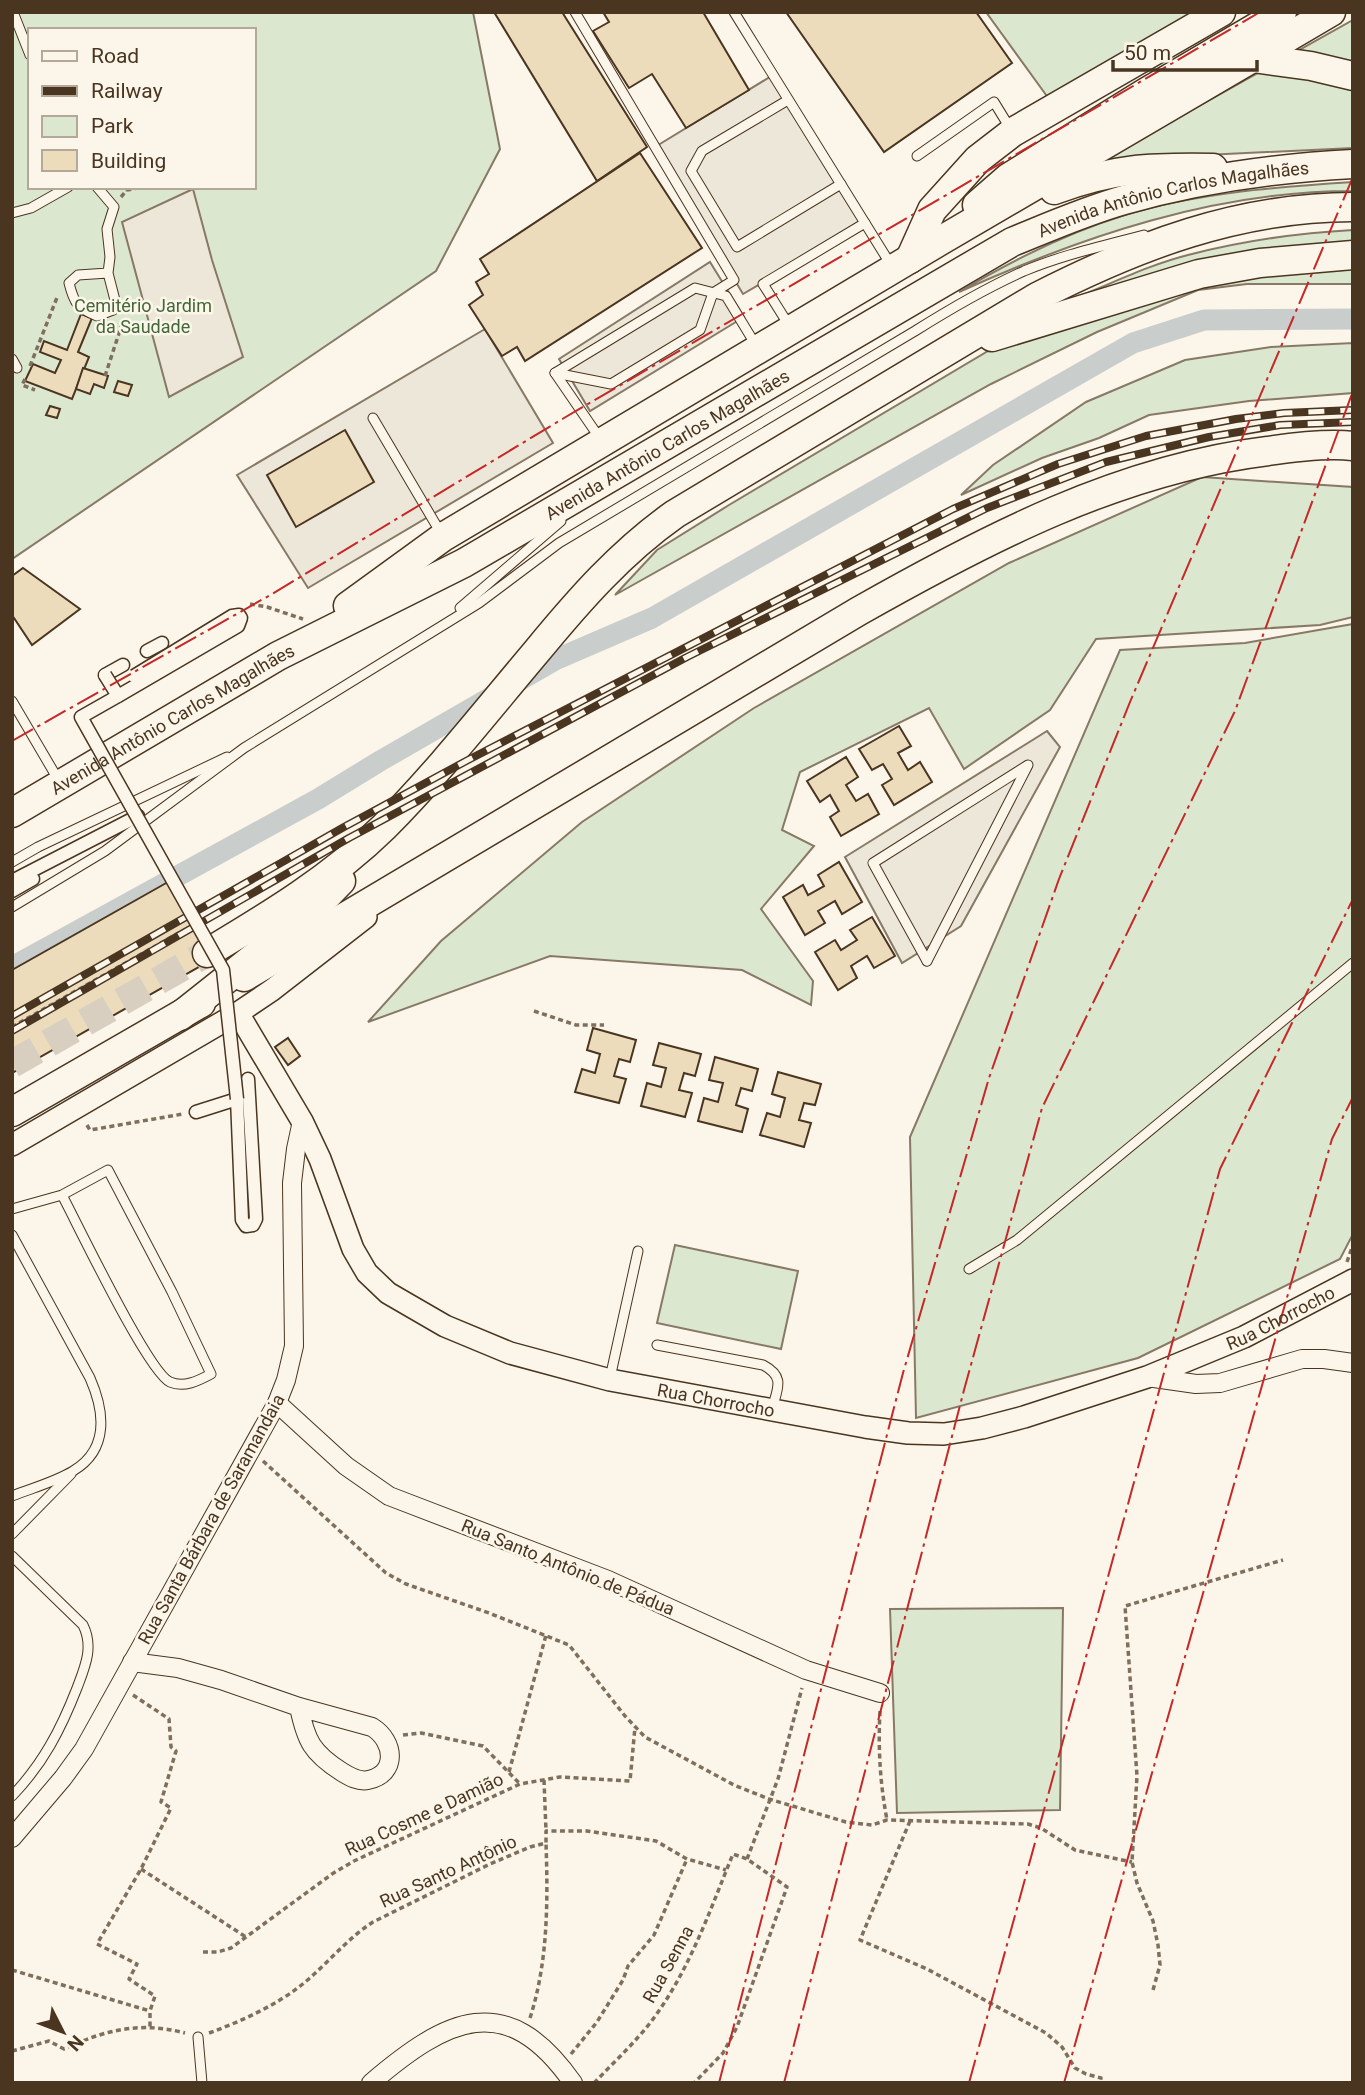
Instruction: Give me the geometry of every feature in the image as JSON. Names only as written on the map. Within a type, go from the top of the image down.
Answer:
[{"type":"main road","points":[[917,255],[932,210],[978,159],[1013,132],[1221,12]]},
{"type":"main road","points":[[1246,48],[1282,12]]},
{"type":"main road","points":[[278,656],[443,537],[917,255],[1246,48],[1331,12]]},
{"type":"main road","points":[[1246,48],[1353,76]]},
{"type":"main road","name":"Avenida Antônio Carlos Magalhães","points":[[12,813],[278,656],[464,563],[1012,242],[1065,220],[1175,187],[1279,170],[1353,164]]},
{"type":"main road","points":[[917,255],[1036,197],[1087,178],[1126,169],[1172,167],[1279,170]]},
{"type":"main road","name":"Avenida Antônio Carlos Magalhães","points":[[207,953],[302,894],[384,827],[475,725],[579,600],[643,536],[676,514],[1037,298],[1088,271],[1148,246],[1228,221],[1276,212],[1353,207]]},
{"type":"main road","points":[[946,352],[1199,274],[1260,263],[1353,255]]},
{"type":"main road","points":[[12,1112],[180,1016],[958,555],[1054,511],[1135,481],[1238,454],[1289,448],[1353,446]]},
{"type":"main road","points":[[180,1016],[312,911],[338,885],[384,827]]},
{"type":"street","points":[[134,676],[232,615],[241,618],[239,626],[81,717],[223,970],[237,1099],[242,1220],[249,1227],[256,1219],[248,1079]]},
{"type":"street","points":[[147,651],[162,643]]},
{"type":"street","points":[[117,696],[105,675],[123,665]]},
{"type":"street","points":[[12,881],[138,816]]},
{"type":"street","points":[[12,891],[72,856]]},
{"type":"street","points":[[12,1145],[238,1013],[272,990],[436,862]]},
{"type":"street","name":"Rua Chorrocho","points":[[238,1013],[302,1121],[320,1159],[353,1250],[367,1273],[388,1293],[446,1326],[510,1353],[610,1380],[876,1429],[944,1434],[1024,1417],[1147,1377],[1244,1337],[1353,1280]]},
{"type":"street","points":[[195,1111],[237,1099]]},
{"type":"street","name":"Rua Santa Bárbara de Saramandaia","points":[[12,1838],[84,1749],[277,1404],[294,1346],[292,1183],[302,1121]]},
{"type":"street","points":[[1147,1377],[1196,1384],[1220,1383],[1302,1359],[1353,1363]]},
{"type":"street","name":"Rua Santo Antônio de Pádua","points":[[277,1404],[346,1466],[389,1496],[608,1580],[715,1626],[806,1670],[880,1693]]},
{"type":"street","points":[[132,1662],[178,1668],[299,1707],[372,1727],[386,1738],[390,1754],[386,1768],[375,1778],[362,1781],[324,1760],[316,1753],[304,1732],[299,1707]]},
{"type":"street","points":[[371,2083],[436,2034],[459,2024],[480,2022],[503,2024],[525,2033],[561,2066],[573,2083]]},
{"type":"lane","points":[[13,12],[28,50]]},
{"type":"lane","points":[[555,373],[611,384],[700,330],[713,293],[734,280],[575,12]]},
{"type":"lane","points":[[734,12],[865,223],[917,255]]},
{"type":"lane","points":[[788,100],[702,151],[691,171],[737,247],[841,184]]},
{"type":"lane","points":[[917,156],[994,102],[1013,132]]},
{"type":"lane","points":[[12,213],[32,208],[65,189]]},
{"type":"lane","points":[[99,189],[114,207],[107,229],[110,257],[108,273],[116,304],[113,310],[97,316],[82,310],[73,299],[69,283],[78,275],[108,273]]},
{"type":"lane","points":[[1166,231],[1228,221]]},
{"type":"lane","points":[[791,329],[763,284],[865,223]]},
{"type":"lane","points":[[12,907],[105,851],[244,748],[479,603],[559,543],[967,300],[1025,271],[1075,253],[1153,233]]},
{"type":"lane","points":[[555,373],[695,288],[726,296],[758,349]]},
{"type":"lane","points":[[555,373],[602,441]]},
{"type":"lane","points":[[373,418],[443,537]]},
{"type":"lane","points":[[429,633],[486,587],[608,478]]},
{"type":"lane","points":[[12,701],[61,784]]},
{"type":"lane","points":[[12,862],[244,748]]},
{"type":"lane","points":[[1028,765],[1016,790],[927,961],[873,863],[1028,765]]},
{"type":"lane","points":[[969,1269],[1017,1240],[1353,963]]},
{"type":"lane","points":[[12,1209],[62,1195],[108,1170],[172,1292],[211,1374],[187,1384],[177,1384],[162,1376],[132,1328],[62,1195]]},
{"type":"lane","points":[[12,1534],[90,1454],[99,1437],[103,1418],[100,1401],[13,1239]]},
{"type":"lane","points":[[610,1380],[638,1251]]},
{"type":"lane","points":[[657,1345],[772,1370],[779,1384],[772,1409]]},
{"type":"lane","points":[[12,1496],[75,1470]]},
{"type":"lane","points":[[12,1556],[83,1626],[88,1636],[89,1649],[62,1726],[40,1763],[12,1796]]},
{"type":"lane","points":[[198,2037],[202,2083]]},
{"type":"path","points":[[124,189],[132,189]]},
{"type":"path","points":[[114,207],[127,190]]},
{"type":"path","points":[[35,390],[22,385],[57,295],[69,283]]},
{"type":"path","points":[[105,376],[123,321],[113,310]]},
{"type":"path","points":[[12,1027],[195,924]]},
{"type":"path","points":[[534,1011],[576,1025],[604,1026]]},
{"type":"path","points":[[77,1106],[90,1130],[195,1111]]},
{"type":"path","points":[[251,1451],[395,1579],[569,1645],[635,1727],[653,1743],[734,1785],[769,1799],[846,1822],[872,1825],[887,1820],[1028,1824],[1041,1828],[1075,1850],[1132,1862]]},
{"type":"path","points":[[1153,1990],[1160,1965],[1158,1945],[1153,1921],[1137,1883],[1132,1862],[1137,1776],[1125,1606],[1283,1560]]},
{"type":"path","points":[[509,1772],[546,1635]]},
{"type":"path","points":[[747,1858],[789,1744],[806,1670]]},
{"type":"path","points":[[120,1685],[169,1719],[171,1747],[176,1751],[161,1802],[171,1808],[141,1870],[97,1944],[137,1964],[129,1979],[155,1996],[150,2011],[150,2027]]},
{"type":"path","points":[[880,1693],[878,1755],[887,1820]]},
{"type":"path","name":"Rua Cosme e Damião","points":[[203,1952],[224,1951],[354,1861],[520,1784],[560,1777],[629,1781],[635,1727]]},
{"type":"path","points":[[386,1738],[421,1733],[482,1746],[520,1784]]},
{"type":"path","points":[[525,2033],[538,1995],[544,1952],[548,1895],[544,1779]]},
{"type":"path","points":[[910,1821],[860,1941],[927,1969],[1046,2033],[1062,2047],[1075,2068],[1101,2078],[1100,2083]]},
{"type":"path","points":[[546,1831],[621,1834],[656,1841],[687,1859],[726,1870],[733,1854],[747,1858],[788,1887],[737,2027],[723,2053],[694,2083]]},
{"type":"path","name":"Rua Santo Antônio","points":[[198,2037],[231,2025],[292,1992],[344,1948],[359,1931],[373,1922],[490,1864],[546,1843]]},
{"type":"path","points":[[561,2066],[597,2022],[623,1980],[628,1966],[654,1935],[687,1859]]},
{"type":"path","points":[[141,1870],[246,1937]]},
{"type":"path","name":"Rua Senna","points":[[594,2083],[627,2049],[668,1997],[704,1927],[726,1870]]},
{"type":"path","points":[[12,1970],[150,2011]]},
{"type":"path","points":[[12,2051],[49,2041],[64,2049],[106,2033],[134,2027],[150,2027],[198,2037]]},
{"type":"green space","name":"Cemitério Jardim da Saudade","points":[[12,12],[473,12],[500,149],[436,271],[12,559]]},
{"type":"green space","points":[[986,12],[1196,12],[1049,99]]},
{"type":"green space","points":[[1353,20],[1353,148],[1102,160]]},
{"type":"green space","points":[[1353,182],[1353,191],[1251,199],[1151,220],[1054,253],[959,292],[999,269],[1081,230],[1153,207],[1209,196]]},
{"type":"green space","points":[[1353,230],[1353,284],[1247,284],[1198,290],[1097,332],[991,384],[615,595],[657,550],[1082,295],[1161,263],[1208,250],[1270,238]]},
{"type":"green space","points":[[1353,343],[1353,393],[1249,401],[1149,415],[1099,438],[1042,458],[961,495],[993,465],[1086,402],[1185,360],[1271,347]]},
{"type":"green space","points":[[1202,477],[1353,487],[1353,617],[1320,625],[1096,639],[1050,710],[964,769],[929,708],[800,772],[782,830],[814,846],[761,909],[813,981],[811,1005],[742,970],[550,956],[368,1022],[441,941],[582,822],[754,708],[1009,563]]},
{"type":"green space","points":[[1353,624],[1353,1234],[1340,1259],[1138,1358],[916,1418],[910,1137],[1120,650],[1245,643]]},
{"type":"green space","points":[[675,1245],[798,1271],[781,1349],[657,1323]]},
{"type":"green space","points":[[1063,1608],[1060,1810],[897,1813],[890,1609]]},
{"type":"shaded area","points":[[773,75],[865,223],[743,294],[655,147]]},
{"type":"shaded area","points":[[193,189],[243,357],[169,397],[122,222]]},
{"type":"shaded area","points":[[710,262],[744,317],[590,411],[559,359]]},
{"type":"shaded area","points":[[485,329],[553,443],[308,588],[237,475]]},
{"type":"shaded area","points":[[1047,731],[1060,747],[961,926],[902,963],[845,857]]},
{"type":"building","points":[[494,12],[562,12],[647,147],[597,181]]},
{"type":"building","points":[[603,12],[703,12],[749,90],[686,128],[652,74],[629,88],[593,31],[609,22]]},
{"type":"building","points":[[786,12],[976,12],[1012,63],[884,152]]},
{"type":"building","points":[[640,153],[702,248],[525,361],[517,347],[502,356],[469,305],[483,295],[476,282],[489,274],[480,259]]},
{"type":"building","points":[[81,314],[92,318],[78,352],[89,357],[72,399],[25,381],[33,364],[55,373],[61,360],[40,352],[44,341],[67,350]]},
{"type":"building","points":[[83,368],[108,376],[104,388],[94,384],[90,394],[76,389]]},
{"type":"building","points":[[118,381],[132,385],[128,396],[114,392]]},
{"type":"building","points":[[50,406],[60,409],[57,418],[46,415]]},
{"type":"building","points":[[345,430],[374,482],[296,527],[267,475]]},
{"type":"building","points":[[23,568],[80,609],[32,645],[12,615],[12,576]]},
{"type":"building","points":[[899,726],[911,746],[898,753],[908,770],[920,762],[932,782],[894,805],[882,785],[892,779],[883,764],[872,770],[859,749]]},
{"type":"building","points":[[846,757],[858,777],[846,785],[856,801],[868,794],[879,814],[841,836],[830,817],[839,811],[830,795],[820,802],[807,781]]},
{"type":"building","points":[[839,862],[862,902],[842,914],[835,901],[818,911],[825,923],[805,935],[783,897],[803,885],[808,895],[824,886],[818,875]]},
{"type":"building","points":[[168,882],[211,960],[12,1073],[12,970]]},
{"type":"building","points":[[872,917],[895,956],[874,968],[867,956],[851,966],[857,978],[838,990],[815,952],[835,940],[841,950],[857,940],[850,930]]},
{"type":"building","points":[[593,1028],[636,1040],[630,1062],[619,1059],[614,1076],[626,1079],[619,1103],[575,1092],[582,1069],[595,1073],[600,1054],[587,1050]]},
{"type":"building","points":[[288,1038],[300,1056],[288,1065],[275,1047]]},
{"type":"building","points":[[659,1043],[701,1054],[695,1076],[684,1073],[679,1090],[692,1093],[685,1117],[641,1106],[647,1083],[661,1087],[666,1068],[653,1065]]},
{"type":"building","points":[[715,1057],[758,1069],[752,1091],[741,1088],[736,1105],[748,1109],[742,1132],[698,1121],[704,1098],[718,1102],[723,1083],[709,1080]]},
{"type":"building","points":[[778,1072],[821,1084],[815,1105],[804,1103],[799,1120],[811,1123],[804,1147],[760,1135],[767,1113],[780,1117],[785,1098],[772,1094]]},
{"type":"waterway","points":[[12,967],[318,799],[557,659],[652,618],[1133,343],[1204,320],[1353,319]]},
{"type":"tunnel","points":[[12,1064],[207,953]]},
{"type":"railway","points":[[12,1016],[344,827],[468,760],[953,509],[1058,464],[1146,436],[1236,419],[1284,413],[1353,410]]},
{"type":"railway","points":[[12,1031],[349,838],[687,657],[987,508],[1106,462],[1209,437],[1280,425],[1353,422]]},
{"type":"power","points":[[12,741],[272,594],[564,418],[1260,12]]},
{"type":"power","points":[[719,2083],[903,1373],[989,1078],[1059,879],[1130,702],[1353,177]]},
{"type":"power","points":[[784,2083],[964,1390],[1042,1108],[1235,711],[1353,391]]},
{"type":"power","points":[[969,2083],[1220,1169],[1353,899]]},
{"type":"power","points":[[1064,2083],[1332,1139],[1353,1097]]}]
